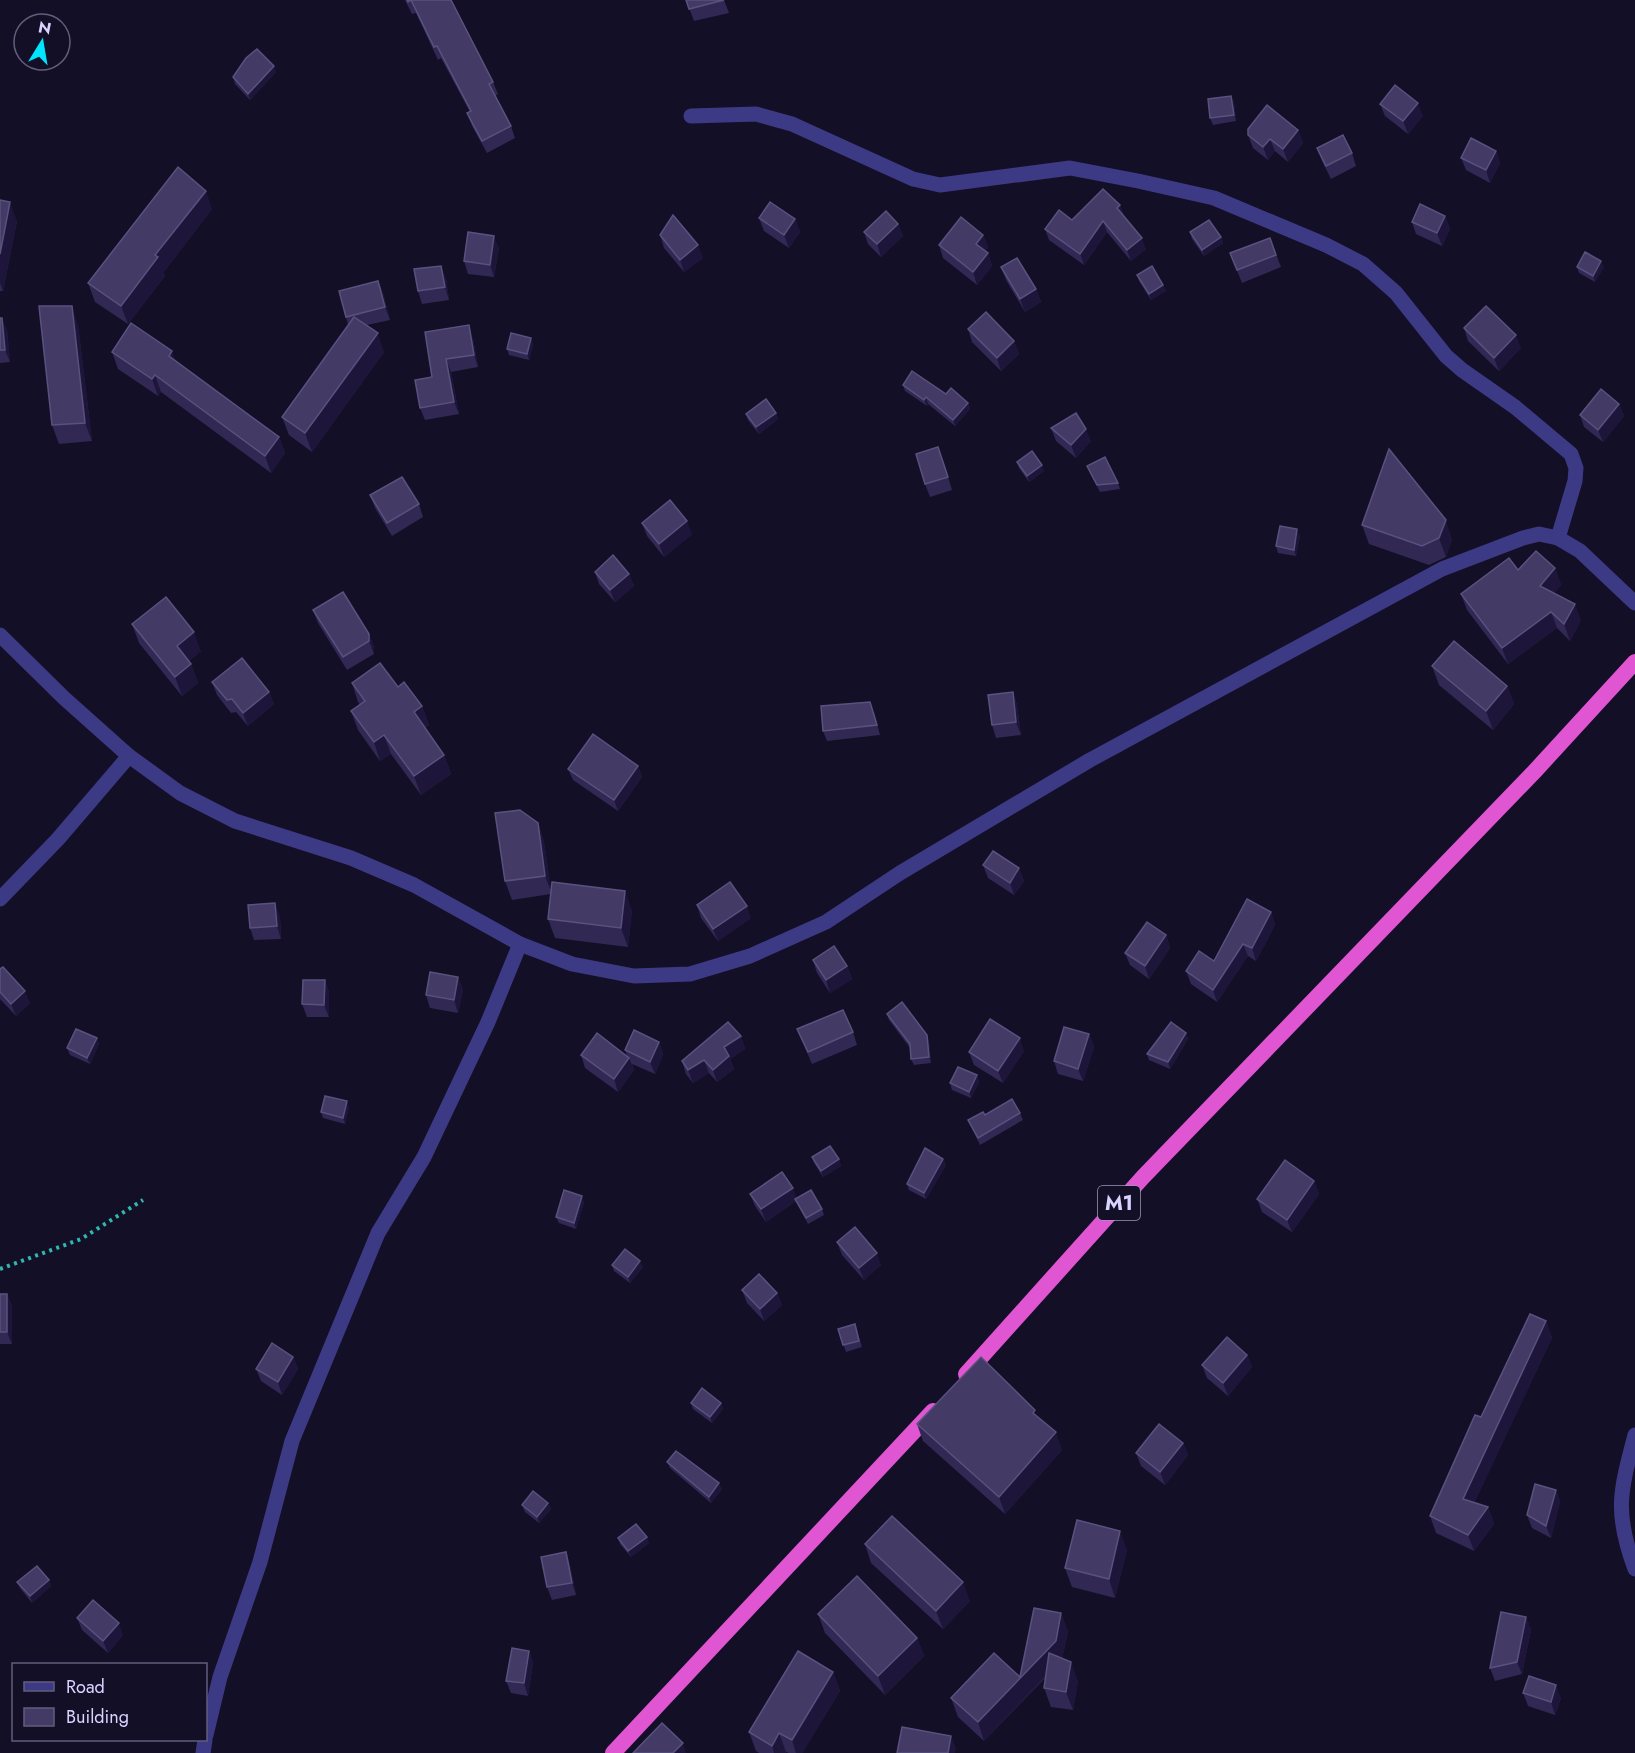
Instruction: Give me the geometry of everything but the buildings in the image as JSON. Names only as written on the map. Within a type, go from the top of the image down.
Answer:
[{"type":"highway","name":"M1","points":[[956,1385],[1143,1177],[1526,780],[1635,662]]},
{"type":"highway","points":[[613,1753],[940,1402]]},
{"type":"street","points":[[690,116],[756,114],[792,124],[904,175],[940,185],[1070,168],[1138,181],[1214,198],[1326,245],[1363,264],[1396,293],[1446,356],[1515,407],[1570,454],[1576,468],[1575,481],[1558,538]]},
{"type":"street","points":[[0,635],[64,698],[129,756],[180,793],[235,821],[351,858],[403,881],[520,944],[572,964],[634,976],[690,974],[750,956],[826,922],[900,873],[1090,760],[1442,570],[1523,538],[1539,534],[1558,538],[1580,551],[1635,603]]},
{"type":"street","points":[[0,899],[58,839],[129,756]]},
{"type":"street","points":[[207,1731],[220,1677],[260,1563],[292,1441],[378,1233],[424,1157],[488,1022],[520,944]]},
{"type":"street","points":[[1635,1435],[1620,1491],[1623,1536],[1635,1569]]},
{"type":"path","points":[[0,1269],[81,1239],[143,1200]]}]
